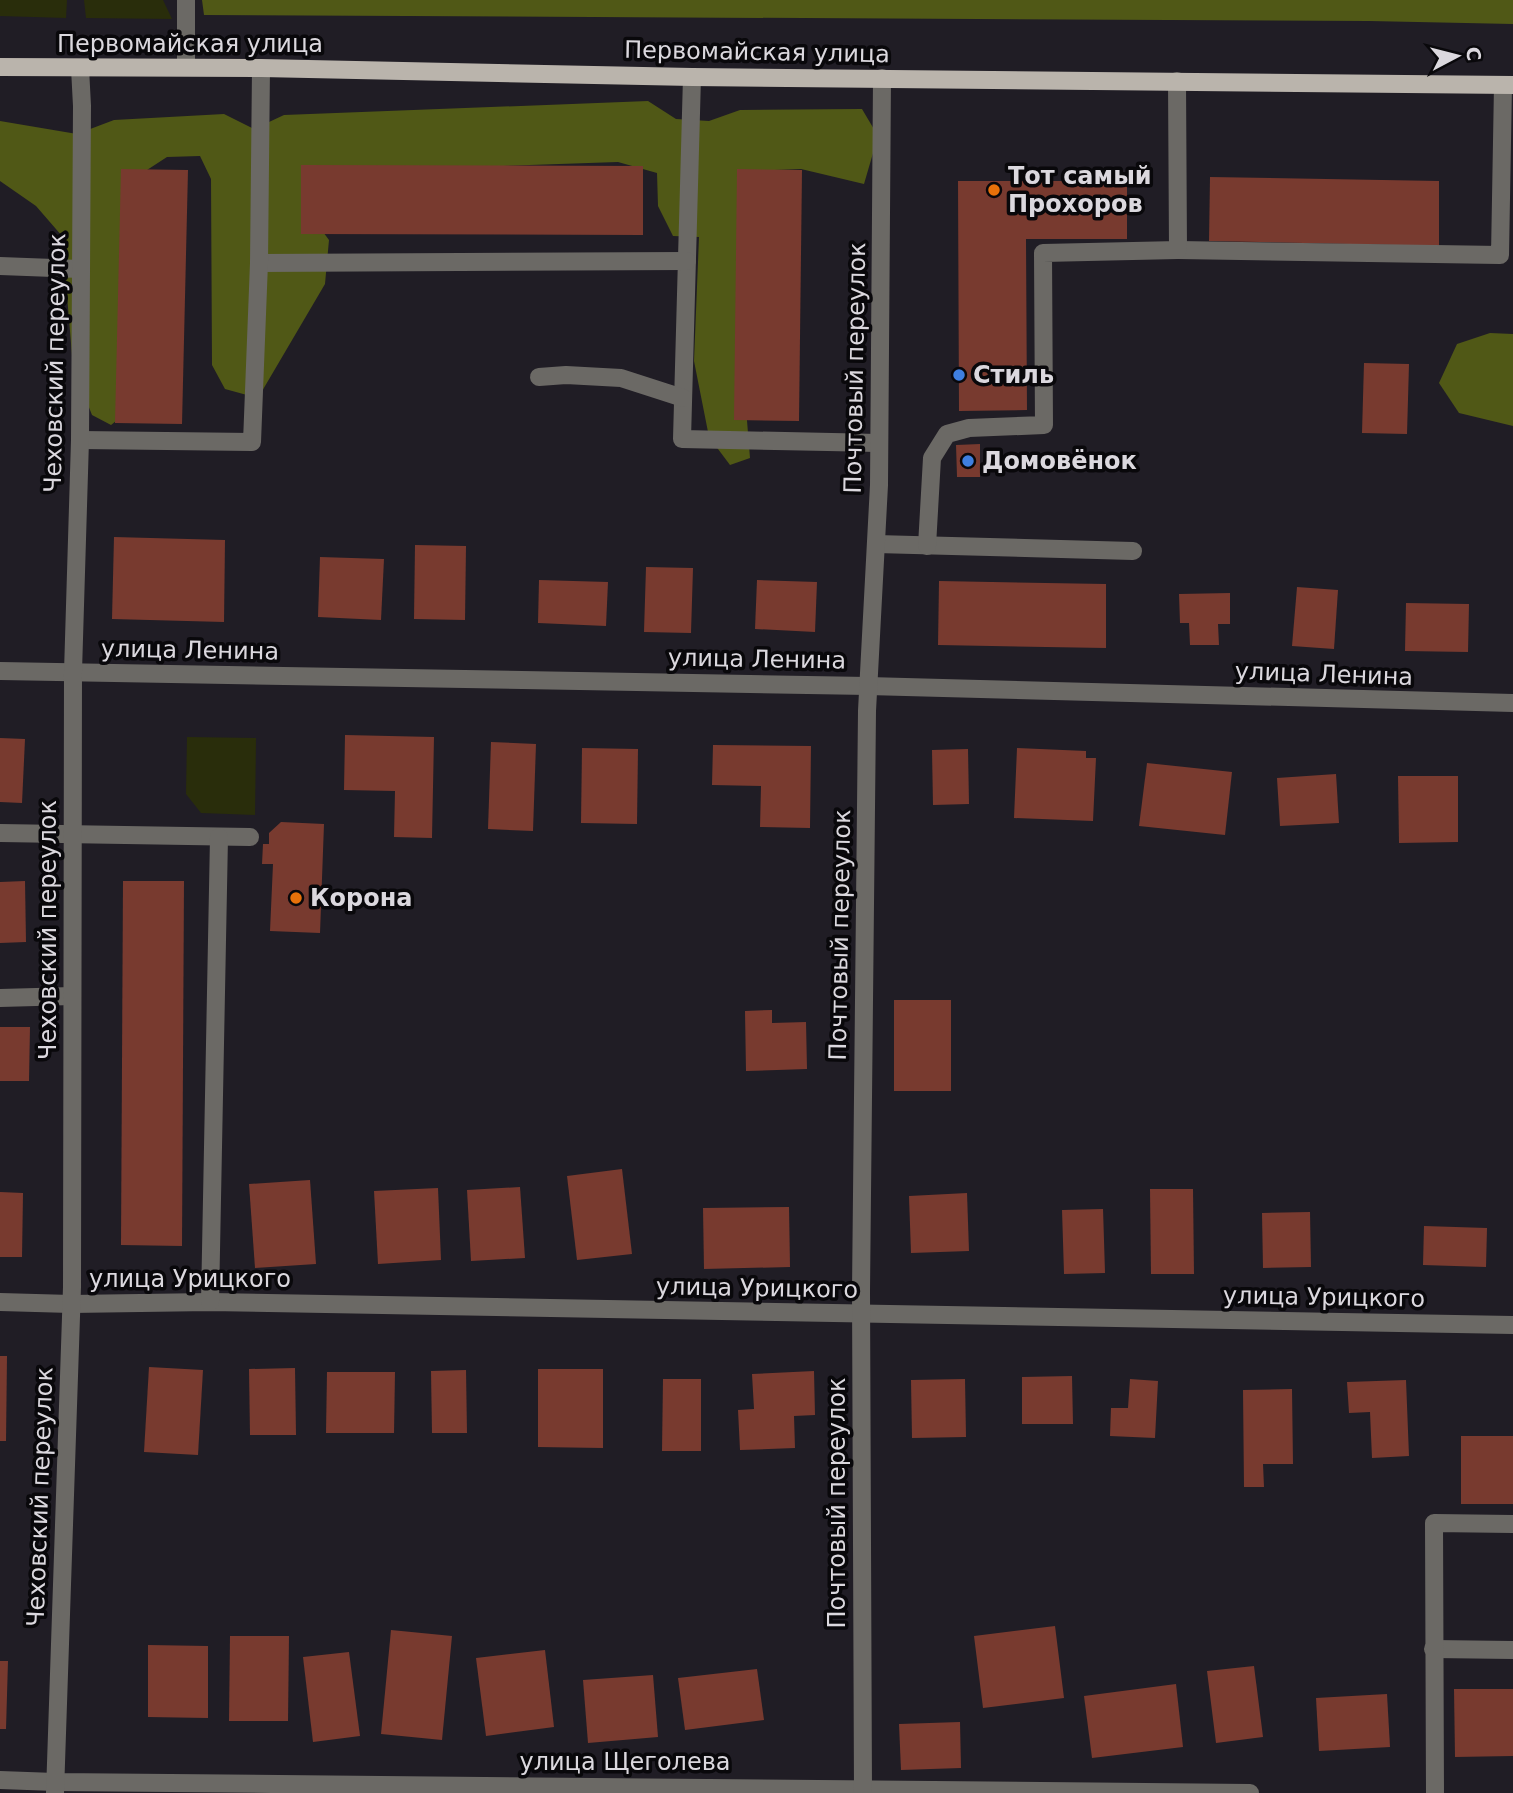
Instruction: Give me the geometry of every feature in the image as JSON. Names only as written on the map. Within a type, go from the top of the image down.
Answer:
[{"type":"main road","name":"Первомайская улица","points":[[0,68],[186,67],[692,76],[1508,85]]},
{"type":"street","points":[[186,0],[186,67]]},
{"type":"street","name":"Чеховский переулок","points":[[55,1788],[71,1304],[73,672],[80,440],[80,68]]},
{"type":"street","points":[[80,440],[252,442],[259,263],[261,68]]},
{"type":"street","points":[[692,76],[682,439],[879,443]]},
{"type":"street","name":"Почтовый переулок","points":[[863,1791],[861,1315],[868,686],[879,443],[882,78]]},
{"type":"street","points":[[1177,81],[1178,250]]},
{"type":"street","points":[[927,546],[932,458],[947,435],[970,428],[1044,425],[1043,253],[1178,250],[1506,254],[1508,85]]},
{"type":"street","points":[[259,263],[688,261]]},
{"type":"street","points":[[0,266],[80,269]]},
{"type":"street","points":[[539,377],[566,375],[621,378],[683,398]]},
{"type":"street","points":[[876,544],[1133,551]]},
{"type":"street","name":"улица Ленина","points":[[0,671],[868,686],[1513,703]]},
{"type":"street","points":[[0,833],[250,837]]},
{"type":"street","points":[[210,1302],[219,837]]},
{"type":"street","points":[[0,998],[72,996]]},
{"type":"street","name":"улица Урицкого","points":[[0,1301],[71,1304],[210,1302],[1513,1325]]},
{"type":"street","points":[[1435,1793],[1434,1523],[1513,1524]]},
{"type":"street","points":[[1433,1649],[1513,1650]]},
{"type":"street","name":"улица Щеголева","points":[[0,1780],[55,1788],[1250,1793]]},
{"type":"green space","points":[[0,0],[67,0],[66,18],[0,16]]},
{"type":"green space","points":[[84,0],[163,0],[172,19],[86,18]]},
{"type":"green space","points":[[202,0],[1513,0],[1513,24],[204,15]]},
{"type":"green space","points":[[648,101],[676,119],[709,121],[740,110],[862,109],[878,136],[864,184],[801,169],[752,171],[746,408],[750,458],[730,465],[709,437],[694,361],[699,237],[673,236],[658,206],[657,173],[618,162],[321,172],[309,213],[329,240],[325,284],[258,398],[225,389],[212,365],[211,179],[200,156],[167,157],[127,183],[126,413],[111,425],[92,415],[73,367],[62,236],[36,206],[0,181],[0,121],[77,134],[114,120],[224,114],[254,129],[284,115]]},
{"type":"green space","points":[[1490,333],[1513,334],[1513,426],[1459,413],[1439,383],[1457,344]]},
{"type":"green space","points":[[187,737],[256,738],[255,815],[201,813],[186,794]]},
{"type":"building","points":[[301,165],[643,166],[643,235],[301,234]]},
{"type":"building","points":[[121,169],[188,170],[182,424],[115,423]]},
{"type":"building","points":[[737,169],[802,170],[799,421],[734,420]]},
{"type":"building","points":[[1210,177],[1439,181],[1439,246],[1209,241]]},
{"type":"building","points":[[958,181],[1127,181],[1127,239],[1026,239],[1027,410],[959,411]]},
{"type":"building","points":[[1364,363],[1409,364],[1407,434],[1362,433]]},
{"type":"building","name":"Домовёнок","points":[[980,444],[980,477],[957,477],[956,445]]},
{"type":"building","points":[[114,537],[225,540],[224,622],[112,619]]},
{"type":"building","points":[[415,545],[466,546],[465,620],[414,619]]},
{"type":"building","points":[[320,557],[384,559],[381,620],[318,617]]},
{"type":"building","points":[[646,567],[693,568],[691,633],[644,632]]},
{"type":"building","points":[[539,580],[608,582],[606,626],[538,623]]},
{"type":"building","points":[[757,580],[817,582],[815,632],[755,629]]},
{"type":"building","points":[[939,581],[1106,584],[1106,648],[938,645]]},
{"type":"building","points":[[1297,587],[1338,590],[1334,649],[1292,646]]},
{"type":"building","points":[[1230,593],[1230,624],[1218,624],[1219,645],[1190,645],[1189,623],[1180,623],[1179,594]]},
{"type":"building","points":[[1406,603],[1469,604],[1468,652],[1405,651]]},
{"type":"building","points":[[345,735],[434,737],[432,838],[394,837],[395,791],[344,790]]},
{"type":"building","points":[[0,738],[25,739],[22,803],[0,802]]},
{"type":"building","points":[[491,742],[536,744],[533,831],[488,829]]},
{"type":"building","points":[[713,745],[811,746],[810,828],[760,827],[761,786],[712,785]]},
{"type":"building","points":[[582,748],[638,749],[637,824],[581,823]]},
{"type":"building","points":[[1017,748],[1086,751],[1086,758],[1096,758],[1093,821],[1014,818]]},
{"type":"building","points":[[968,749],[969,804],[933,805],[932,750]]},
{"type":"building","points":[[1147,763],[1232,772],[1225,835],[1139,826]]},
{"type":"building","points":[[1336,774],[1339,823],[1280,826],[1277,778]]},
{"type":"building","points":[[1398,776],[1458,776],[1458,842],[1399,843]]},
{"type":"building","name":"Корона","points":[[281,822],[324,824],[320,933],[270,931],[273,864],[262,864],[263,844],[269,844],[269,833]]},
{"type":"building","points":[[25,881],[26,942],[0,943],[0,882]]},
{"type":"building","points":[[123,881],[184,881],[182,1246],[121,1245]]},
{"type":"building","points":[[894,1000],[951,1000],[951,1091],[894,1091]]},
{"type":"building","points":[[772,1010],[772,1023],[806,1022],[807,1069],[746,1071],[745,1011]]},
{"type":"building","points":[[0,1027],[30,1027],[29,1081],[0,1081]]},
{"type":"building","points":[[622,1169],[632,1254],[577,1260],[567,1176]]},
{"type":"building","points":[[310,1180],[316,1264],[255,1268],[249,1184]]},
{"type":"building","points":[[520,1187],[525,1258],[471,1261],[467,1190]]},
{"type":"building","points":[[438,1188],[441,1260],[378,1264],[374,1191]]},
{"type":"building","points":[[1150,1189],[1193,1189],[1194,1274],[1151,1274]]},
{"type":"building","points":[[0,1192],[23,1193],[22,1257],[0,1257]]},
{"type":"building","points":[[967,1193],[969,1251],[911,1253],[909,1196]]},
{"type":"building","points":[[789,1207],[790,1267],[704,1269],[703,1208]]},
{"type":"building","points":[[1103,1209],[1105,1273],[1064,1274],[1062,1210]]},
{"type":"building","points":[[1310,1212],[1311,1267],[1263,1268],[1262,1213]]},
{"type":"building","points":[[1424,1226],[1487,1228],[1486,1267],[1423,1265]]},
{"type":"building","points":[[0,1356],[7,1356],[6,1441],[0,1441]]},
{"type":"building","points":[[149,1367],[203,1370],[198,1455],[144,1452]]},
{"type":"building","points":[[295,1368],[296,1435],[250,1435],[249,1369]]},
{"type":"building","points":[[538,1369],[603,1369],[603,1448],[538,1447]]},
{"type":"building","points":[[466,1370],[467,1433],[432,1433],[431,1371]]},
{"type":"building","points":[[814,1371],[815,1415],[794,1416],[795,1448],[740,1450],[738,1410],[754,1409],[752,1374]]},
{"type":"building","points":[[327,1372],[395,1372],[394,1433],[326,1433]]},
{"type":"building","points":[[1072,1376],[1073,1424],[1022,1424],[1022,1377]]},
{"type":"building","points":[[663,1379],[701,1379],[701,1451],[662,1451]]},
{"type":"building","points":[[965,1379],[966,1437],[912,1438],[911,1380]]},
{"type":"building","points":[[1130,1379],[1158,1381],[1155,1438],[1110,1436],[1111,1408],[1128,1408]]},
{"type":"building","points":[[1406,1380],[1409,1456],[1372,1458],[1370,1412],[1349,1413],[1347,1382]]},
{"type":"building","points":[[1292,1389],[1293,1464],[1263,1464],[1264,1487],[1244,1487],[1243,1390]]},
{"type":"building","points":[[1461,1436],[1513,1436],[1513,1504],[1461,1504]]},
{"type":"building","points":[[1055,1626],[1064,1698],[983,1708],[974,1636]]},
{"type":"building","points":[[391,1630],[452,1636],[442,1740],[381,1734]]},
{"type":"building","points":[[230,1636],[289,1636],[288,1721],[229,1721]]},
{"type":"building","points":[[148,1645],[208,1646],[208,1718],[148,1717]]},
{"type":"building","points":[[545,1650],[554,1727],[486,1736],[476,1658]]},
{"type":"building","points":[[349,1652],[360,1736],[313,1742],[303,1657]]},
{"type":"building","points":[[0,1661],[8,1661],[6,1729],[0,1729]]},
{"type":"building","points":[[1254,1666],[1263,1737],[1216,1743],[1207,1671]]},
{"type":"building","points":[[757,1669],[764,1720],[685,1730],[678,1678]]},
{"type":"building","points":[[653,1675],[658,1737],[588,1743],[583,1680]]},
{"type":"building","points":[[1176,1684],[1183,1747],[1092,1758],[1084,1696]]},
{"type":"building","points":[[1454,1689],[1513,1689],[1513,1756],[1455,1757]]},
{"type":"building","points":[[1387,1694],[1390,1747],[1319,1751],[1316,1698]]},
{"type":"building","points":[[960,1722],[961,1768],[901,1770],[899,1724]]},
{"type":"place","name":"Тот самый Прохоров","points":[[994,190]]},
{"type":"place","name":"Стиль","points":[[959,375]]},
{"type":"place","name":"Домовёнок","points":[[968,461]]},
{"type":"place","name":"Корона","points":[[296,898]]}]
